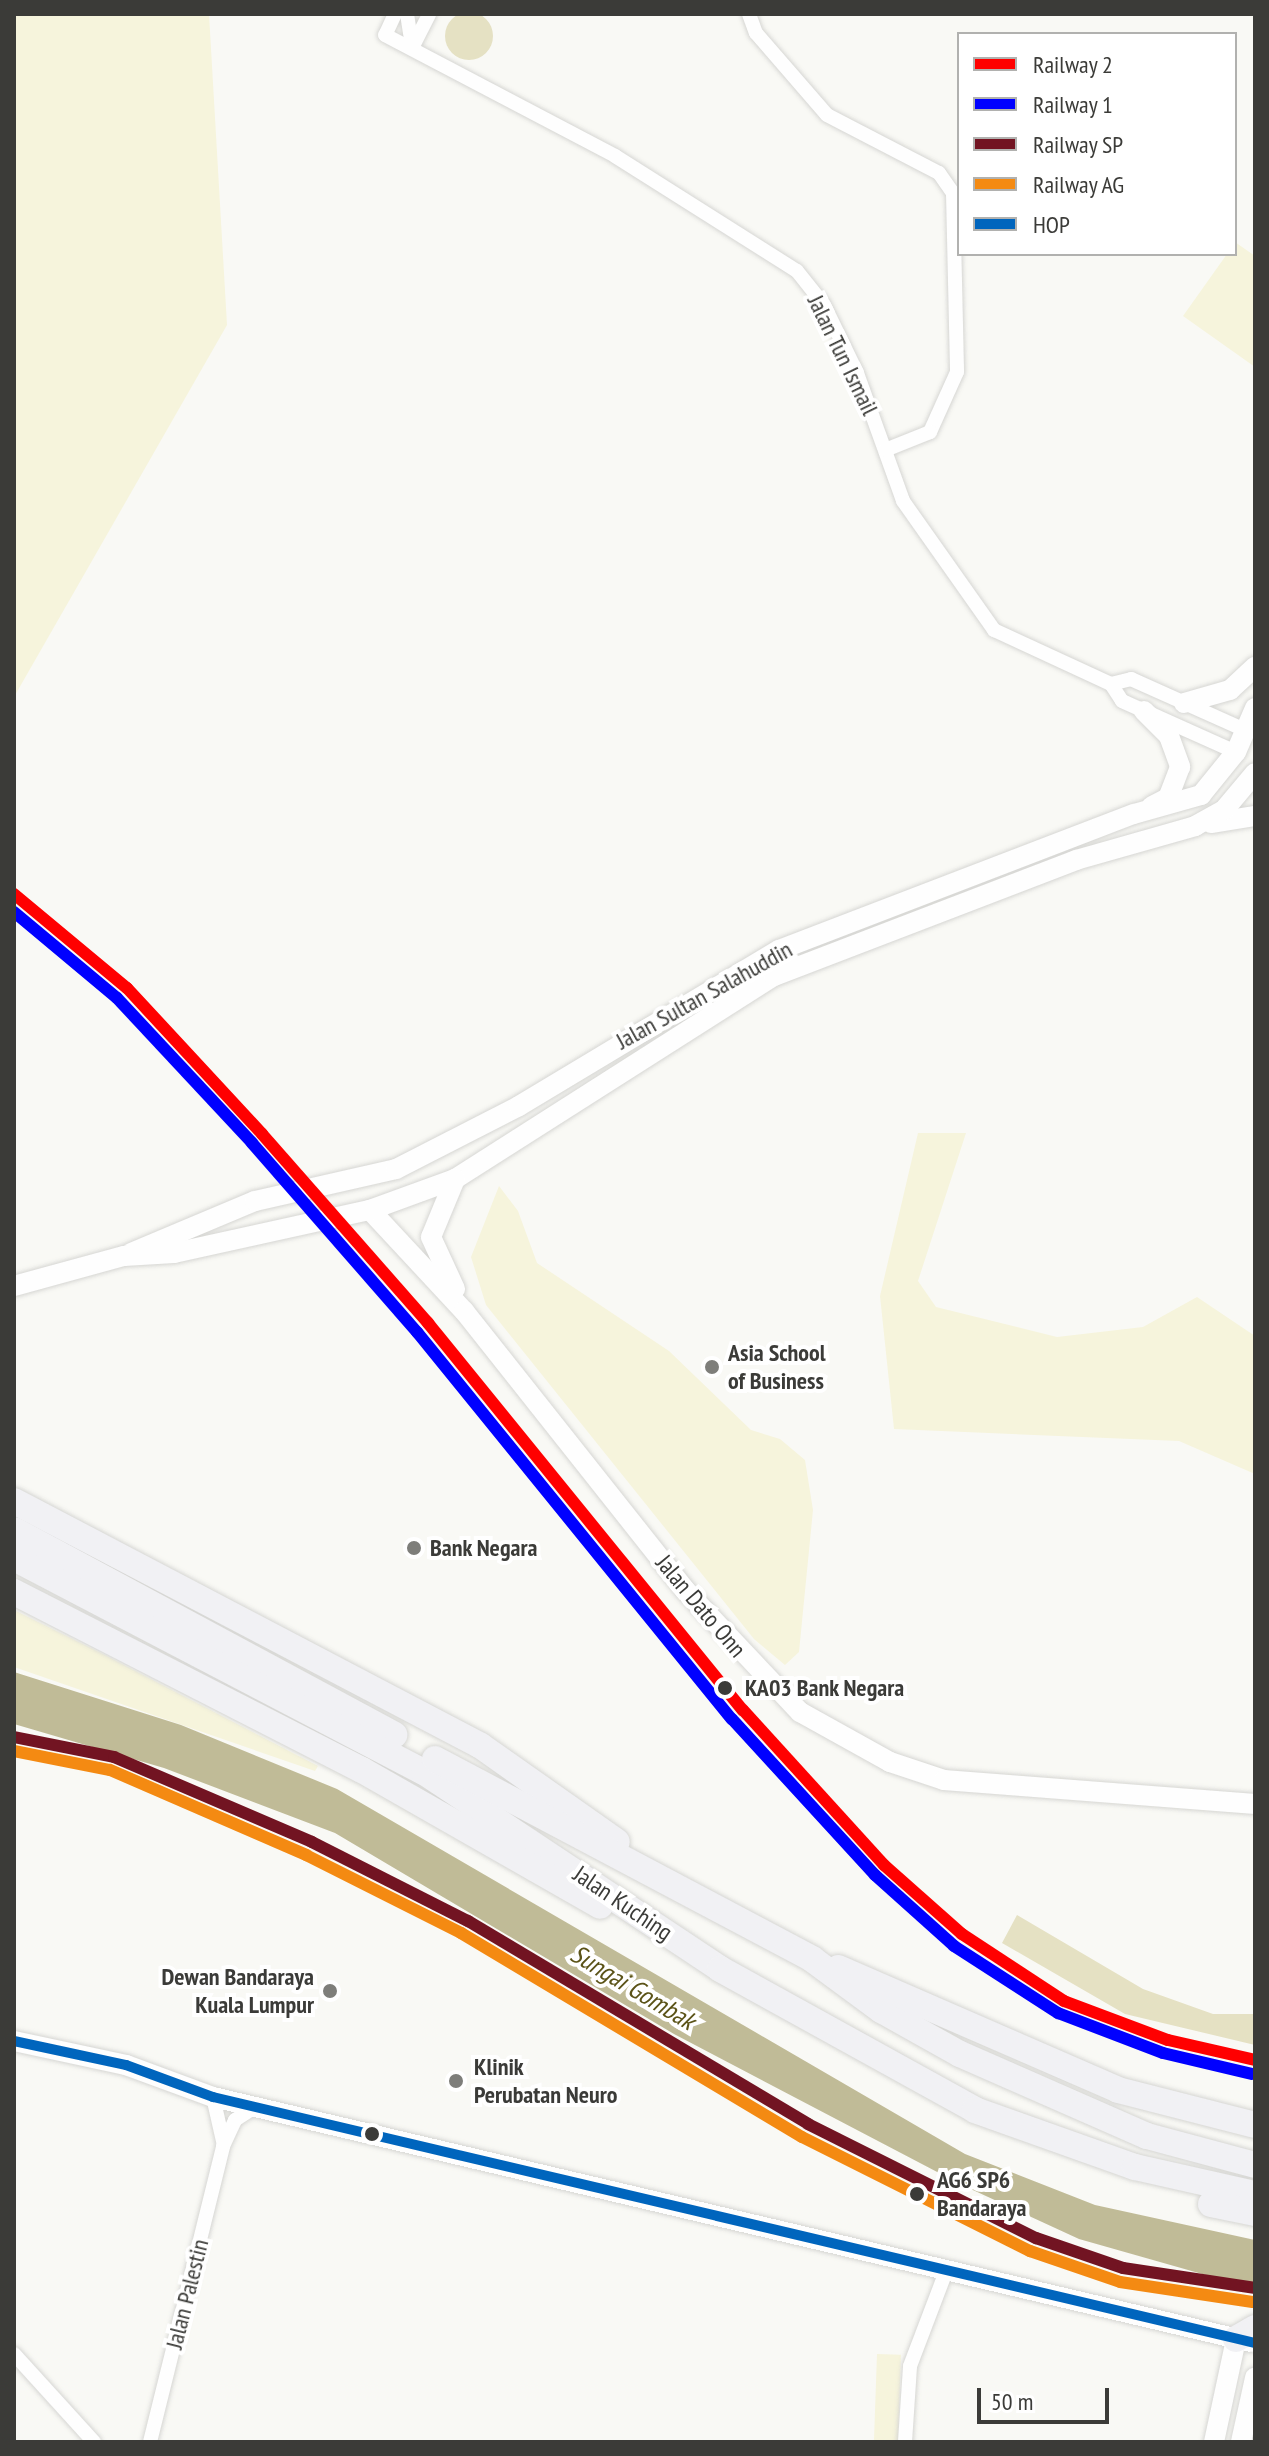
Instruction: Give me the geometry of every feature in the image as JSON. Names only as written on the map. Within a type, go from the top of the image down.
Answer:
[{"type":"highway","points":[[14,1501],[481,1746],[752,1928]]},
{"type":"highway","name":"Jalan Kuching","points":[[14,1530],[44,1559],[424,1772],[720,1969],[905,2073],[1031,2133],[1135,2167],[1255,2194]]},
{"type":"highway","name":"Jalan Kuching","points":[[14,1558],[44,1559],[812,1959],[881,2010],[960,2054],[1147,2136],[1255,2165]]},
{"type":"highway","points":[[14,1592],[362,1770],[720,1969]]},
{"type":"highway","points":[[812,1959],[899,1990],[1118,2090],[1255,2125]]},
{"type":"highway","points":[[905,2073],[1024,2146],[1109,2177],[1255,2213]]},
{"type":"street","name":"Jalan Tun Ismail","points":[[395,14],[385,35],[615,156],[797,271],[824,305],[903,501],[994,630],[1111,684],[1122,701],[1246,756]]},
{"type":"street","points":[[407,14],[412,48]]},
{"type":"street","points":[[412,48],[429,14]]},
{"type":"street","points":[[749,14],[756,33],[827,115],[939,173],[953,193],[957,372],[930,432],[885,450]]},
{"type":"street","points":[[1184,703],[1230,690],[1255,667]]},
{"type":"street","name":"Jalan Tun Ismail","points":[[1111,684],[1131,679],[1251,733]]},
{"type":"street","name":"Jalan Sultan Salahuddin","points":[[14,1286],[124,1256],[255,1201],[396,1169],[519,1106],[779,950],[1134,814],[1201,795],[1246,756],[1255,708]]},
{"type":"street","points":[[1134,814],[1168,798],[1180,767],[1169,736],[1144,711]]},
{"type":"street","name":"Jalan Sultan Salahuddin","points":[[124,1256],[174,1253],[370,1210],[455,1179],[774,976],[1076,860],[1195,826],[1224,810],[1255,773]]},
{"type":"street","points":[[1195,826],[1255,816]]},
{"type":"street","name":"Jalan Dato Onn","points":[[455,1179],[431,1237],[464,1311]]},
{"type":"street","name":"Jalan Dato Onn","points":[[370,1210],[464,1311],[704,1612],[761,1678],[815,1721],[890,1762],[944,1780],[1255,1804]]},
{"type":"street","points":[[14,2041],[164,2075],[213,2097],[946,2271],[1249,2336],[1214,2442]]},
{"type":"street","name":"Jalan Palestin","points":[[213,2097],[222,2113],[223,2146]]},
{"type":"street","name":"Jalan Palestin","points":[[150,2442],[223,2146],[235,2120],[255,2107]]},
{"type":"street","points":[[905,2442],[910,2366],[946,2271]]},
{"type":"street","points":[[14,2354],[94,2442]]},
{"type":"street","points":[[1241,2442],[1255,2378]]},
{"type":"shaded area","points":[[469,12],[486,19],[493,36],[486,53],[469,60],[452,53],[445,36],[452,19]]},
{"type":"shaded area","points":[[14,14],[209,14],[227,325],[14,697]]},
{"type":"shaded area","points":[[1237,243],[1255,256],[1255,367],[1183,316],[1226,256],[1237,256]]},
{"type":"shaded area","points":[[918,1133],[966,1133],[918,1281],[936,1307],[1057,1337],[1143,1327],[1197,1297],[1255,1336],[1255,1474],[1179,1441],[894,1429],[880,1296]]},
{"type":"shaded area","points":[[499,1186],[518,1211],[537,1263],[669,1351],[751,1430],[780,1439],[805,1460],[813,1510],[799,1652],[785,1665],[754,1639],[486,1305],[471,1257]]},
{"type":"shaded area","points":[[14,1610],[318,1766],[315,1771],[14,1667]]},
{"type":"shaded area","points":[[1017,1915],[1143,1989],[1213,2014],[1255,2014],[1255,2045],[1125,2014],[1002,1943]]},
{"type":"shaded area","points":[[877,2354],[901,2355],[898,2442],[874,2442]]},
{"type":"water","name":"Sungai Gombak","points":[[14,1672],[181,1725],[337,1789],[965,2154],[1095,2205],[1255,2240],[1255,2289],[1079,2239],[962,2185],[674,2034],[335,1833],[164,1768],[14,1724]]},
{"type":"rail line","name":"2","points":[[14,894],[127,988],[262,1134],[428,1323],[743,1710],[884,1865],[962,1934],[1064,2001],[1168,2040],[1255,2060]]},
{"type":"rail line","name":"1","points":[[14,912],[117,998],[252,1143],[417,1332],[732,1719],[875,1875],[954,1946],[1058,2013],[1163,2053],[1252,2074]]},
{"type":"rail line","name":"SP","points":[[14,1737],[114,1757],[312,1842],[468,1921],[808,2124],[1036,2238],[1123,2268],[1255,2288]]},
{"type":"rail line","name":"AG","points":[[14,1751],[110,1770],[306,1855],[461,1933],[802,2137],[1030,2251],[1120,2282],[1253,2302]]},
{"type":"transit line","name":"HOP","points":[[14,2041],[126,2065],[213,2097],[1255,2343]]},
{"type":"place","name":"Asia School of Business","points":[[712,1367]]},
{"type":"place","name":"Bank Negara","points":[[414,1548]]},
{"type":"place","name":"KA03 Bank Negara","points":[[725,1688]]},
{"type":"place","name":"Dewan Bandaraya Kuala Lumpur","points":[[330,1991]]},
{"type":"place","name":"Klinik Perubatan Neuro","points":[[456,2081]]},
{"type":"place","name":"AG6 SP6 Bandaraya","points":[[917,2194]]}]
